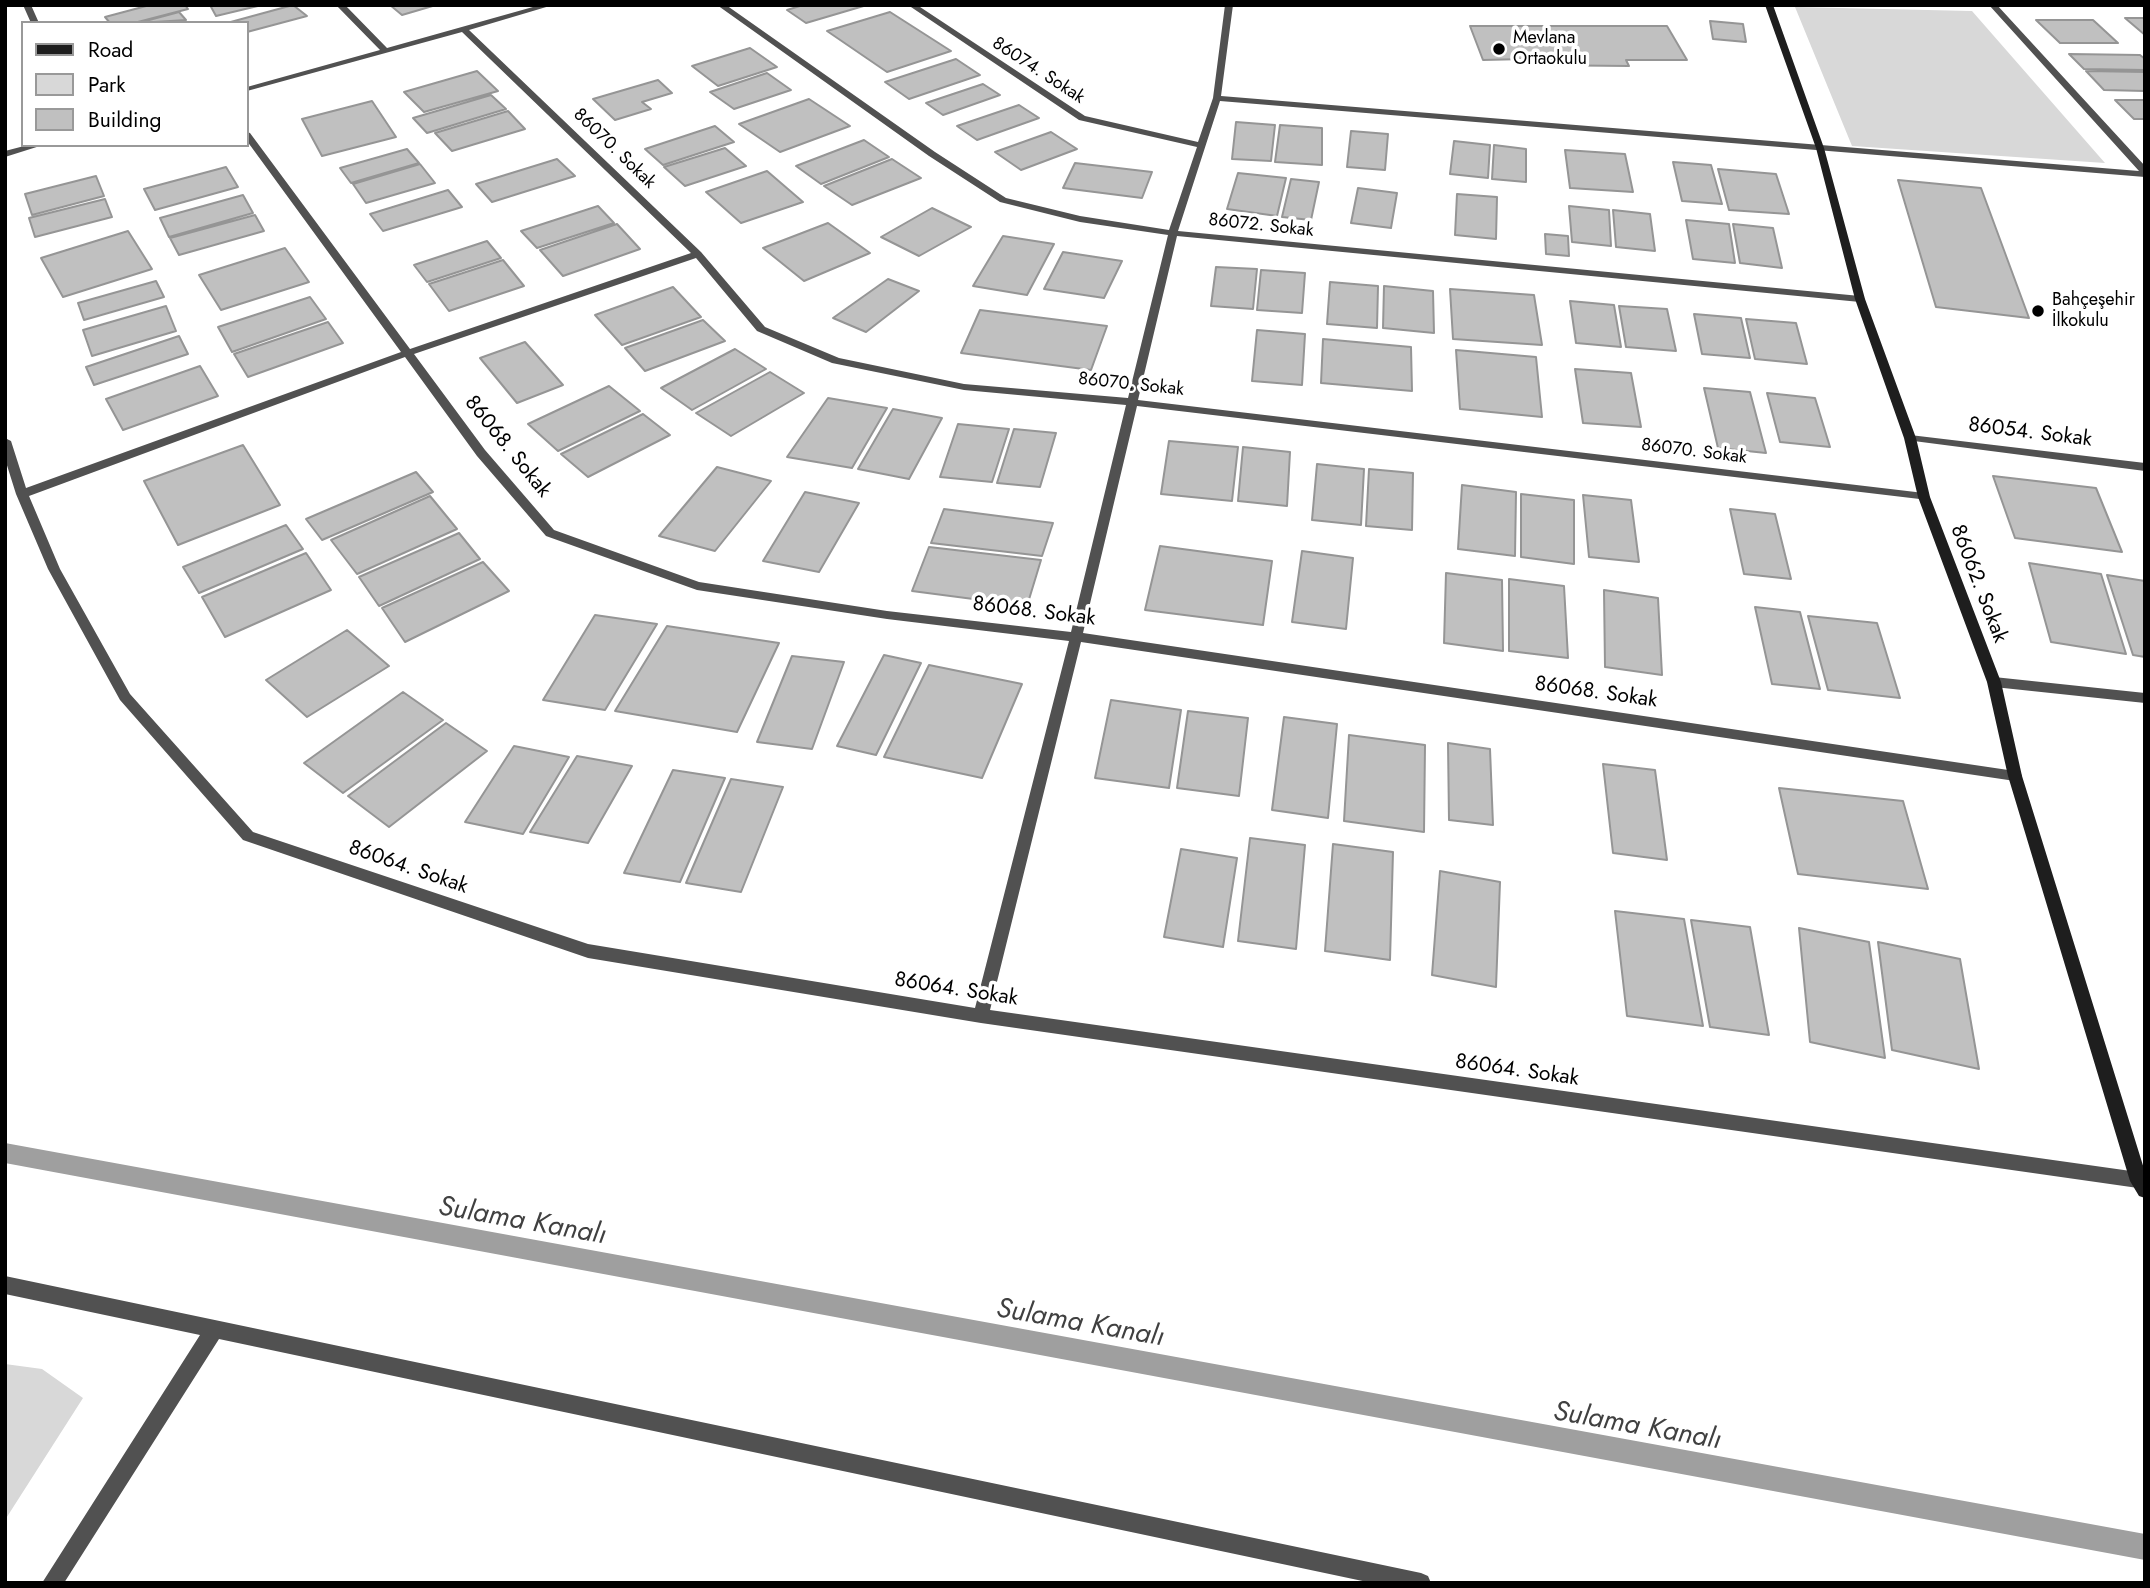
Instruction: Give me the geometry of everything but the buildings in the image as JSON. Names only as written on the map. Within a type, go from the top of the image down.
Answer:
[{"type":"main road","name":"86062. Sokak","points":[[1769,5],[1820,148],[1860,299],[1910,438],[1924,497],[1994,682],[2015,776],[2143,1184]]},
{"type":"street","points":[[27,5],[34,21]]},
{"type":"street","points":[[340,5],[386,51]]},
{"type":"street","points":[[248,89],[549,5]]},
{"type":"street","name":"86072. Sokak","points":[[721,5],[932,154],[1003,200],[1080,219],[1173,233],[1860,299]]},
{"type":"street","name":"86074. Sokak","points":[[912,5],[1082,118],[1200,145]]},
{"type":"street","points":[[981,1016],[1076,638],[1173,233],[1217,98],[1229,5]]},
{"type":"street","points":[[1993,5],[2145,173]]},
{"type":"street","name":"86070. Sokak","points":[[464,29],[698,254],[761,329],[836,360],[964,387],[1131,402],[1924,497]]},
{"type":"street","points":[[1217,98],[2145,173]]},
{"type":"street","name":"86068. Sokak","points":[[248,136],[481,453],[550,533],[697,586],[887,615],[1076,638],[2015,776]]},
{"type":"street","points":[[5,154],[31,147]]},
{"type":"street","points":[[22,494],[407,353],[698,254]]},
{"type":"street","name":"86054. Sokak","points":[[1910,438],[2145,467]]},
{"type":"street","name":"86064. Sokak","points":[[5,441],[22,494],[54,569],[125,697],[248,836],[588,951],[981,1016],[2143,1184]]},
{"type":"street","points":[[1994,682],[2145,698]]},
{"type":"street","points":[[5,1285],[1421,1583]]},
{"type":"street","points":[[52,1583],[215,1329]]},
{"type":"green space","points":[[1795,7],[1972,11],[2105,163],[1852,146]]},
{"type":"green space","points":[[5,1364],[42,1369],[83,1398],[5,1520]]},
{"type":"waterway","name":"Sulama Kanalı","points":[[5,1153],[2145,1547]]},
{"type":"place","name":"Mevlana Ortaokulu","points":[[1499,49]]},
{"type":"place","name":"Bahçeşehir İlkokulu","points":[[2038,311]]}]
